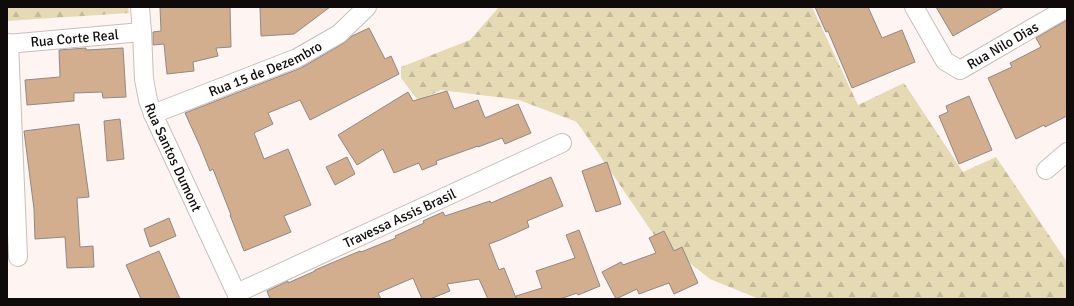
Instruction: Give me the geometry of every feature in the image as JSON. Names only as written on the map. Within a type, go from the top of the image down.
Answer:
[{"type":"street","name":"Rua Santos Dumont","points":[[140,7],[143,68],[148,100],[153,114],[238,296]]},
{"type":"street","name":"Rua 15 de Dezembro","points":[[153,114],[297,58],[339,34],[367,7]]},
{"type":"street","name":"Rua Nilo Dias","points":[[914,7],[945,61],[960,70],[1067,8]]},
{"type":"street","name":"Rua Corte Real","points":[[8,44],[142,32]]},
{"type":"street","points":[[8,44],[18,256]]},
{"type":"street","name":"Travessa Assis Brasil","points":[[238,296],[562,143]]},
{"type":"street","points":[[1046,170],[1067,152]]},
{"type":"green space","points":[[7,7],[128,7],[129,13],[7,21]]},
{"type":"green space","points":[[499,7],[812,7],[858,105],[904,83],[963,172],[996,157],[1067,262],[1067,299],[759,299],[710,279],[654,235],[577,122],[519,100],[441,90],[422,99],[417,99],[401,78],[401,67],[470,40]]},
{"type":"building","points":[[160,7],[230,7],[231,47],[216,48],[218,56],[193,62],[194,71],[167,74],[164,44],[153,45],[153,32],[161,31]]},
{"type":"building","points":[[260,7],[330,7],[294,34],[261,36]]},
{"type":"building","points":[[815,7],[868,7],[882,38],[902,30],[915,62],[852,88],[828,31],[826,32]]},
{"type":"building","points":[[936,7],[1004,7],[953,36]]},
{"type":"building","points":[[1067,20],[1067,116],[1045,127],[1044,125],[1016,139],[988,78],[1012,67],[1010,63],[1041,47],[1036,38]]},
{"type":"building","points":[[369,28],[385,59],[391,56],[399,74],[310,120],[300,100],[268,113],[273,124],[254,133],[264,159],[288,149],[311,205],[284,216],[291,232],[244,251],[213,169],[210,171],[185,113],[301,68],[344,43],[352,36]]},
{"type":"building","points":[[86,48],[86,50],[123,48],[126,97],[103,98],[102,92],[74,93],[74,101],[27,105],[25,80],[60,77],[59,50]]},
{"type":"building","points":[[447,91],[454,109],[478,100],[485,118],[518,104],[531,133],[505,144],[502,138],[478,146],[436,161],[437,164],[422,170],[419,163],[394,173],[383,149],[357,165],[338,135],[408,92],[413,101]]},
{"type":"building","points":[[969,96],[992,150],[959,164],[939,116],[948,112],[946,106]]},
{"type":"building","points":[[120,119],[124,159],[107,161],[104,121]]},
{"type":"building","points":[[79,124],[89,197],[77,198],[80,247],[93,246],[94,267],[67,268],[65,237],[35,239],[34,209],[24,131]]},
{"type":"building","points":[[347,157],[355,174],[335,185],[326,167]]},
{"type":"building","points":[[607,162],[621,204],[596,212],[582,171]]},
{"type":"building","points":[[551,177],[563,206],[527,221],[529,227],[489,244],[499,270],[504,268],[516,298],[516,296],[542,288],[536,271],[575,258],[566,235],[579,230],[600,286],[578,295],[577,293],[560,299],[488,299],[479,279],[447,284],[450,291],[430,299],[422,299],[413,278],[378,293],[381,299],[270,299],[267,291],[360,251],[361,252],[396,238],[395,236],[424,223],[423,221],[443,212],[445,216],[490,201],[491,203]]},
{"type":"building","points":[[169,218],[176,236],[150,247],[144,229]]},
{"type":"building","points":[[664,231],[674,251],[682,247],[698,283],[674,294],[669,283],[639,294],[637,289],[616,299],[602,272],[621,262],[623,265],[656,253],[649,238]]},
{"type":"building","points":[[159,251],[180,299],[141,299],[126,265]]}]
